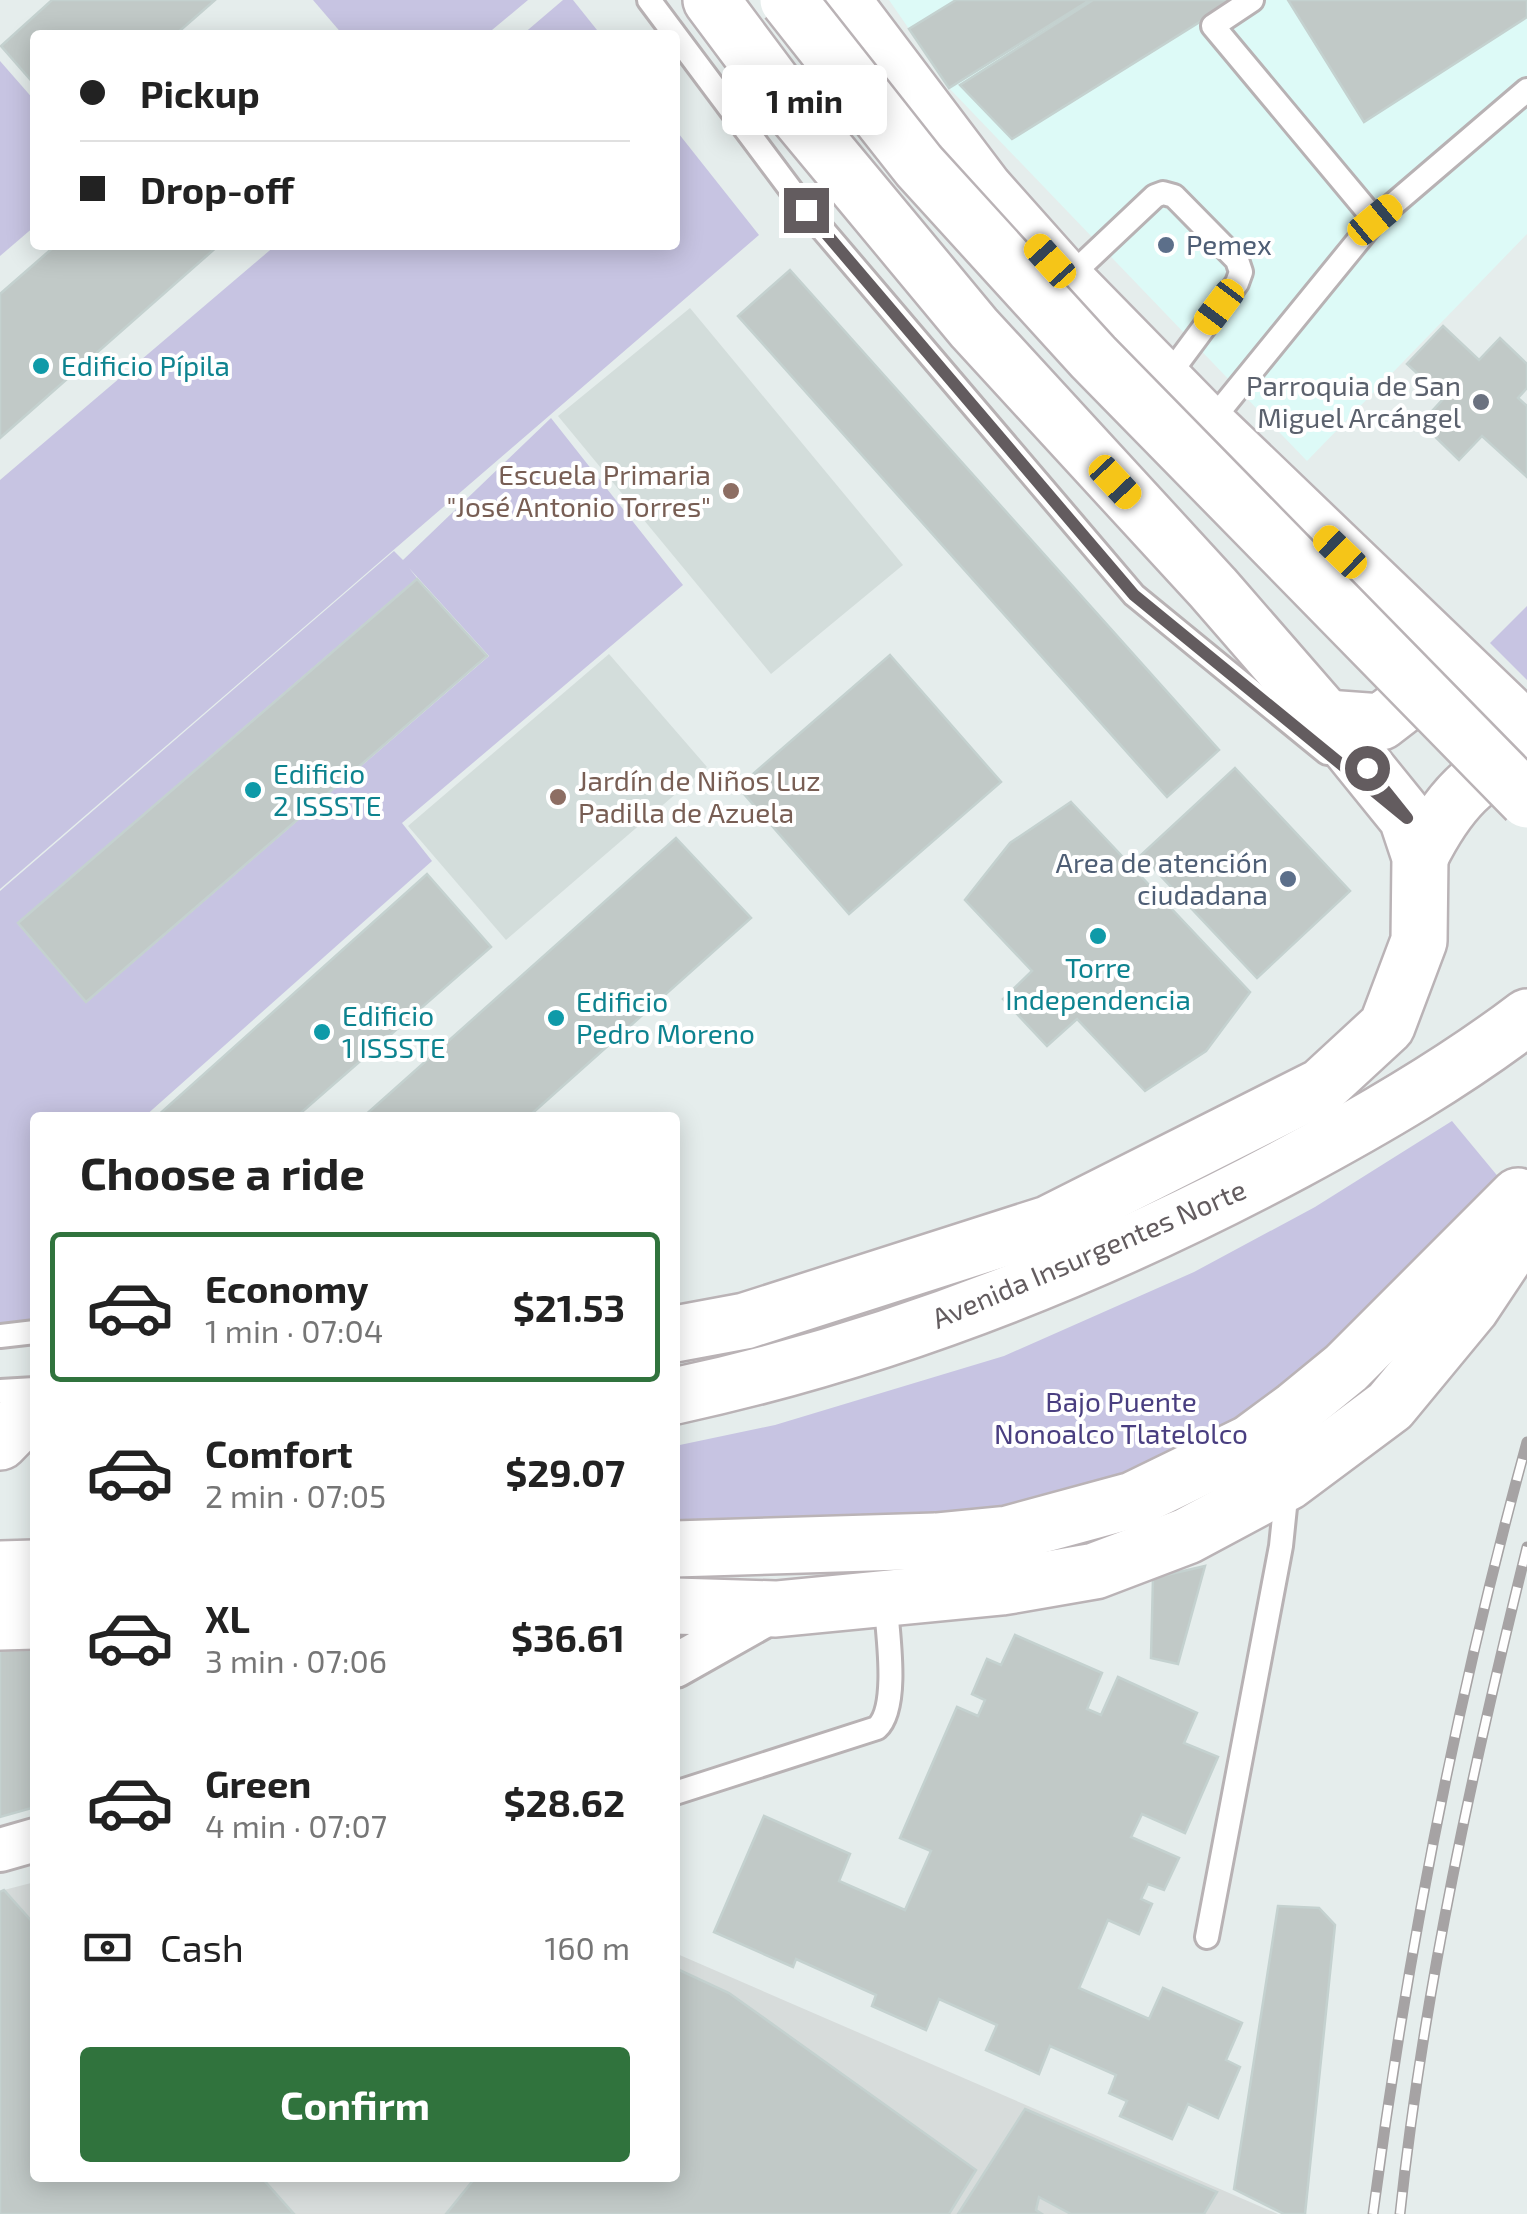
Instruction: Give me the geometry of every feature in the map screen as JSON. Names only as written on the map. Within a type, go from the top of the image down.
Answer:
[{"type":"street","points":[[680,1333],[745,1321],[1048,1224],[1322,1086],[1387,1026],[1419,941],[1414,838],[1326,718],[1213,588],[992,349],[773,124],[711,0]]},
{"type":"street","points":[[788,0],[919,166],[1093,357],[1527,800]]},
{"type":"street","points":[[842,0],[985,188],[1066,280],[1208,425],[1527,731]]},
{"type":"street","points":[[992,349],[1022,354],[1043,349],[1060,332],[1070,312],[1066,280]]},
{"type":"street","points":[[1326,718],[1381,722],[1407,702],[1426,673],[1419,628]]},
{"type":"street","points":[[1414,838],[1470,787],[1506,762],[1527,762]]},
{"type":"street","name":"Avenida Insurgentes Norte","points":[[680,1395],[844,1354],[994,1300],[1133,1242],[1341,1136],[1444,1075],[1527,1017]]},
{"type":"street","points":[[680,1549],[936,1541],[1008,1534],[1134,1500],[1250,1442],[1346,1368],[1527,1186]]},
{"type":"street","points":[[680,1606],[776,1609],[1002,1587],[1095,1571],[1187,1536],[1288,1482],[1390,1406],[1471,1308],[1527,1217]]},
{"type":"street","points":[[0,1445],[30,1412]]},
{"type":"street","points":[[0,1445],[30,1447]]},
{"type":"street","points":[[0,1569],[30,1568]]},
{"type":"street","points":[[680,1663],[776,1609]]},
{"type":"street","points":[[0,1622],[30,1621]]},
{"type":"street","points":[[0,1850],[30,1841]]},
{"type":"lane","points":[[649,0],[679,30]]},
{"type":"lane","points":[[1252,0],[1213,26],[1375,220]]},
{"type":"lane","points":[[680,31],[773,124],[819,225],[1134,595],[1414,838]]},
{"type":"lane","points":[[1208,425],[1375,220],[1527,90]]},
{"type":"lane","points":[[1066,280],[1154,196],[1164,192],[1174,196],[1237,260],[1241,272],[1165,380]]},
{"type":"lane","points":[[0,1336],[30,1333]]},
{"type":"lane","points":[[0,1392],[30,1390]]},
{"type":"lane","points":[[1207,1937],[1281,1546],[1288,1482]]},
{"type":"lane","points":[[680,1791],[877,1728],[887,1715],[890,1666],[885,1598]]},
{"type":"shaded area","points":[[889,0],[956,0],[909,29]]},
{"type":"shaded area","points":[[1090,0],[1527,0],[1527,234],[1307,461],[949,88]]},
{"type":"shaded area","name":"Escuela Primaria \"José Antonio Torres\"","points":[[690,308],[903,565],[771,674],[558,416]]},
{"type":"shaded area","name":"Jardín de Niños Luz Padilla de Azuela","points":[[609,654],[707,767],[506,940],[408,826]]},
{"type":"shaded area","points":[[30,1883],[30,1919],[4,1890]]},
{"type":"shaded area","points":[[680,1955],[1278,2214],[294,2214],[266,2182],[680,2182]]},
{"type":"green space","points":[[313,0],[528,0],[492,30],[339,30]]},
{"type":"green space","points":[[563,0],[573,0],[597,30],[528,30]]},
{"type":"green space","points":[[0,61],[30,95],[30,230],[0,256]]},
{"type":"green space","points":[[680,135],[759,235],[0,889],[0,480],[270,250],[680,250]]},
{"type":"green space","points":[[551,418],[683,585],[402,823],[432,861],[150,1112],[30,1112],[30,1333],[0,1334],[0,891],[394,551],[403,560]],"holes":[[[409,568],[489,656],[86,1003],[17,923],[417,578]]]},
{"type":"green space","points":[[1527,606],[1527,680],[1490,643]]},
{"type":"green space","name":"Bajo Puente Nonoalco Tlatelolco","points":[[1452,1121],[1505,1185],[1168,1511],[1082,1547],[999,1563],[680,1524],[680,1445],[775,1425],[1004,1356],[1194,1272],[1315,1207]]},
{"type":"building","points":[[52,0],[215,0],[181,30],[30,30],[30,79],[1,46]]},
{"type":"building","points":[[956,0],[1090,0],[949,88],[909,29]]},
{"type":"building","points":[[1093,0],[1235,0],[1012,139],[960,85]]},
{"type":"building","points":[[1288,0],[1527,0],[1527,17],[1364,122]]},
{"type":"building","name":"Edificio Pípila","points":[[50,250],[213,250],[0,438],[0,294]]},
{"type":"building","points":[[790,270],[1219,750],[1167,797],[738,316]]},
{"type":"building","name":"Parroquia de San Miguel Arcángel","points":[[1443,326],[1479,360],[1500,338],[1527,364],[1527,388],[1518,398],[1527,406],[1527,477],[1482,436],[1459,460],[1421,423],[1444,398],[1407,364]]},
{"type":"building","name":"Edificio 2 ISSSTE","points":[[417,579],[487,656],[86,1002],[18,923]]},
{"type":"building","points":[[890,655],[1001,782],[849,914],[738,787]]},
{"type":"building","points":[[1235,768],[1350,891],[1257,978],[1141,855]]},
{"type":"building","name":"Torre Independencia","points":[[1071,802],[1250,992],[1206,1051],[1145,1091],[1077,1019],[1047,1046],[1003,999],[1032,971],[965,900],[1010,843]]},
{"type":"building","name":"Edificio Pedro Moreno","points":[[676,838],[751,918],[534,1112],[369,1112]]},
{"type":"building","name":"Edificio 1 ISSSTE","points":[[427,874],[491,947],[302,1112],[162,1112]]},
{"type":"building","points":[[1205,1566],[1178,1664],[1151,1658],[1153,1578]]},
{"type":"building","points":[[1015,1635],[1102,1673],[1087,1709],[1101,1715],[1118,1677],[1197,1713],[1184,1743],[1218,1757],[1185,1833],[1142,1814],[1131,1837],[1179,1858],[1164,1890],[1148,1884],[1141,1899],[1152,1904],[1139,1934],[1108,1920],[1079,1988],[1149,2019],[1163,1988],[1242,2023],[1226,2060],[1240,2067],[1218,2118],[1188,2104],[1172,2139],[1120,2116],[1127,2101],[1109,2093],[1116,2075],[1050,2046],[1039,2074],[986,2050],[997,2025],[939,1999],[926,2030],[872,2006],[876,1995],[796,1959],[793,1967],[714,1932],[764,1816],[850,1854],[839,1881],[905,1910],[931,1851],[900,1838],[957,1707],[978,1716],[985,1700],[972,1694],[987,1659],[1001,1665]]},
{"type":"building","points":[[30,1650],[30,1808],[0,1817],[0,1651]]},
{"type":"building","points":[[4,1890],[30,1919],[30,2182],[266,2182],[294,2214],[0,2214],[0,1892]]},
{"type":"building","points":[[1278,1906],[1319,1908],[1335,1925],[1305,2214],[1284,2214],[1234,2189]]},
{"type":"building","points":[[680,1970],[729,1993],[976,2170],[949,2214],[446,2214],[472,2182],[680,2182]]},
{"type":"building","points":[[1025,2109],[1217,2192],[1204,2214],[1071,2214],[1039,2197],[1036,2210],[1042,2214],[958,2214]]},
{"type":"railway","points":[[1373,2214],[1436,1826],[1478,1633],[1527,1442]]},
{"type":"railway","points":[[1400,2214],[1436,1962],[1527,1547]]},
{"type":"place","name":"Pemex","points":[[1166,245]]},
{"type":"place","name":"Edificio Pípila","points":[[41,366]]},
{"type":"place","name":"Parroquia de San Miguel Arcángel","points":[[1481,402]]},
{"type":"place","name":"Escuela Primaria \"José Antonio Torres\"","points":[[731,491]]},
{"type":"place","name":"Edificio 2 ISSSTE","points":[[253,790]]},
{"type":"place","name":"Jardín de Niños Luz Padilla de Azuela","points":[[558,797]]},
{"type":"place","name":"Area de atención ciudadana","points":[[1288,879]]},
{"type":"place","name":"Torre Independencia","points":[[1098,936]]},
{"type":"place","name":"Edificio Pedro Moreno","points":[[556,1018]]},
{"type":"place","name":"Edificio 1 ISSSTE","points":[[322,1032]]},
{"type":"route","points":[[806,210],[1134,595],[1407,818],[1367,768]]}]
